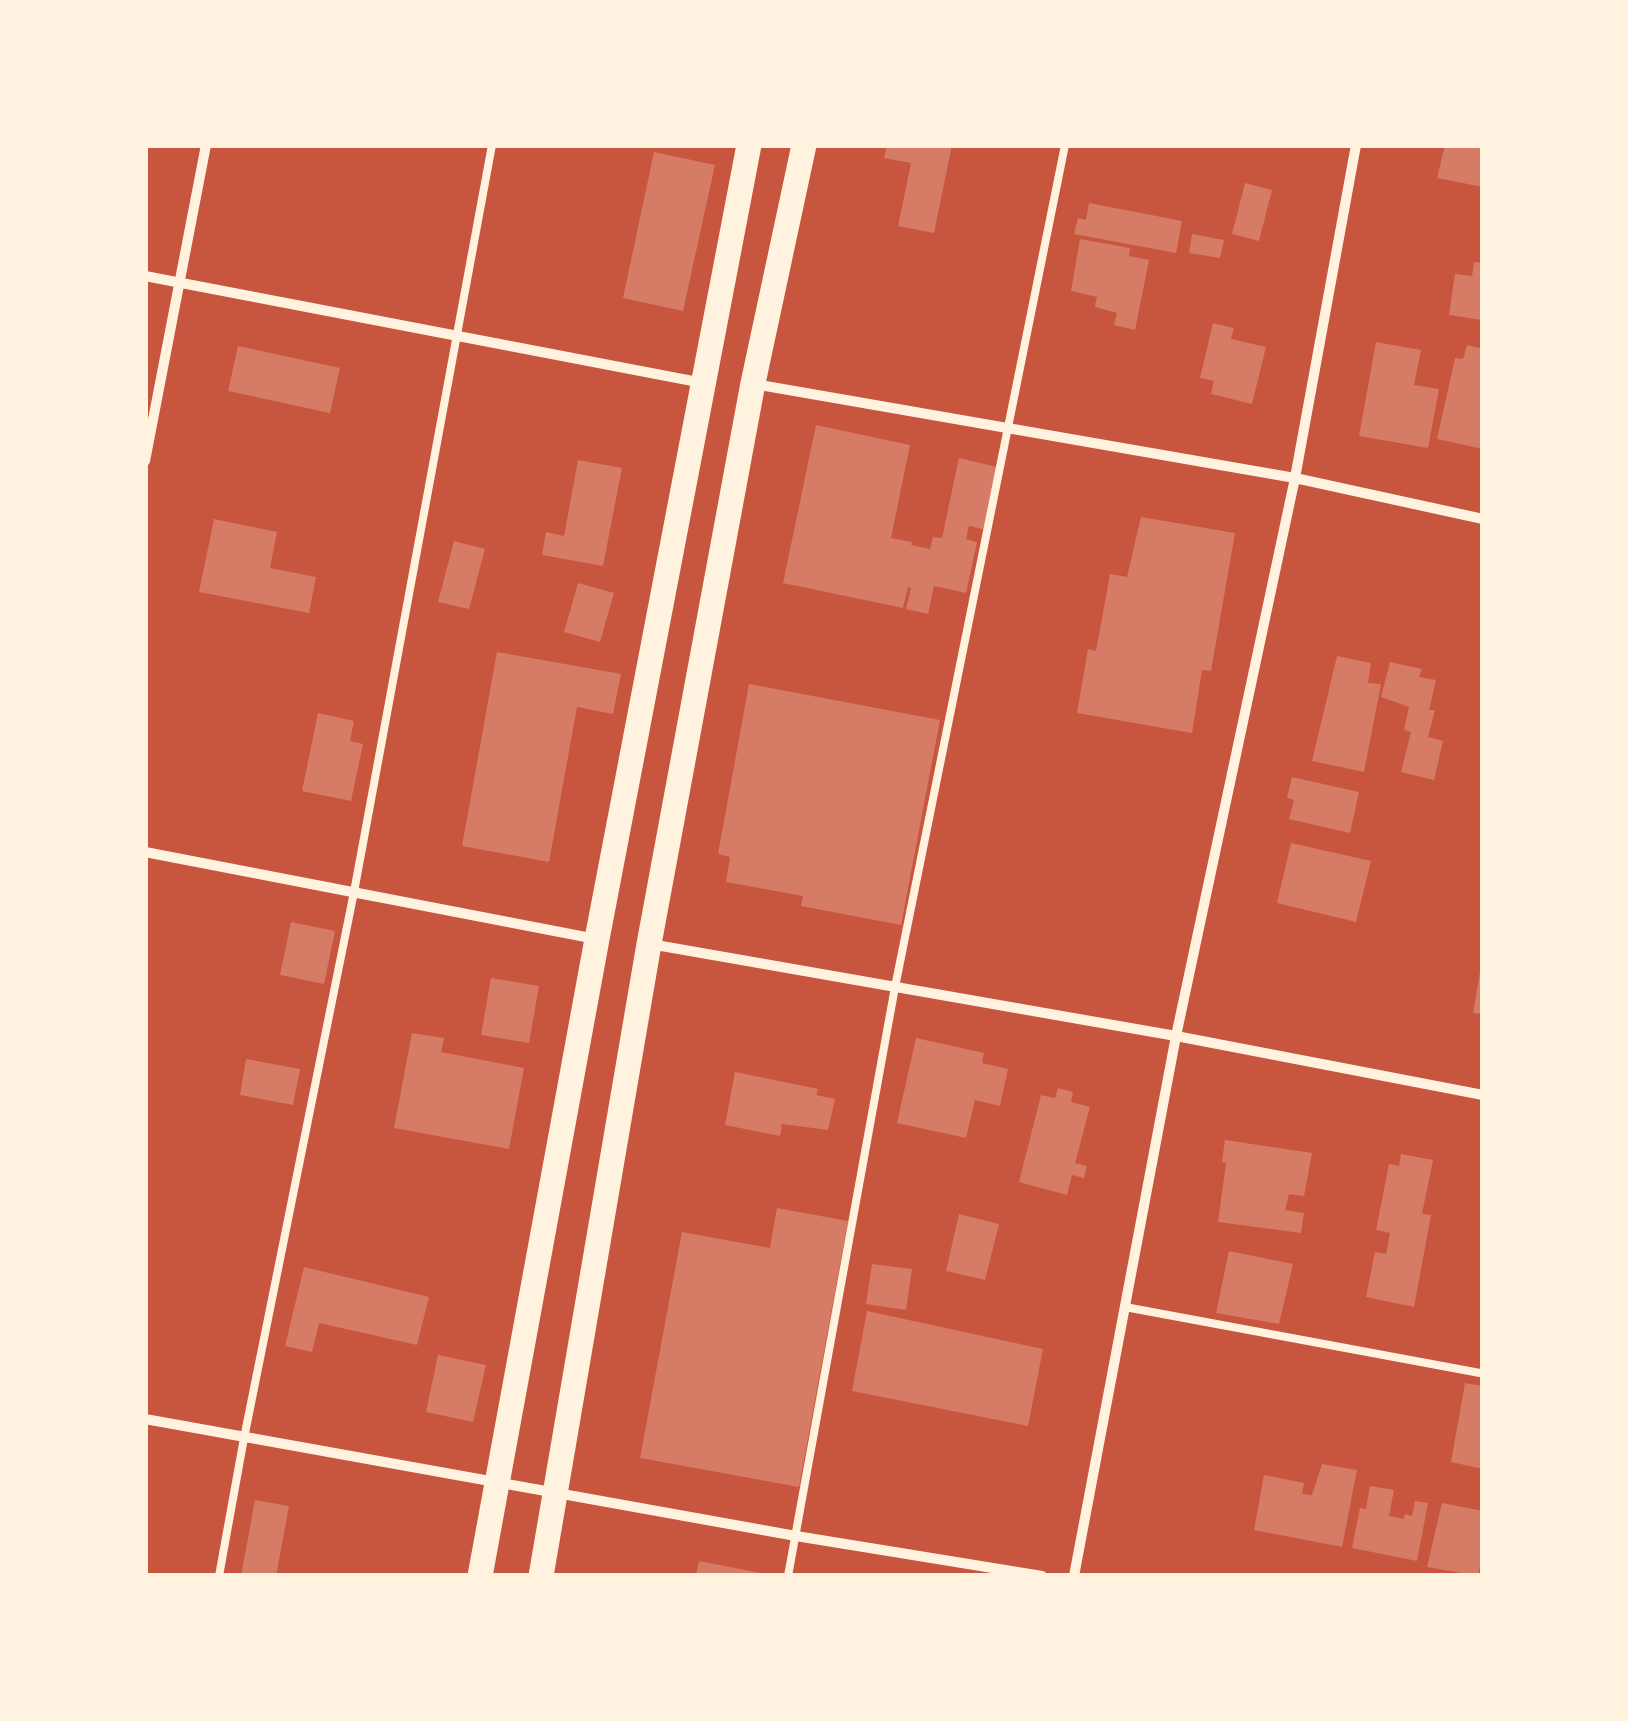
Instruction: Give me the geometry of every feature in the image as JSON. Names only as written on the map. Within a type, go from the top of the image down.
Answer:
[{"type":"main road","points":[[480,1576],[749,145]]},
{"type":"main road","points":[[541,1576],[648,944],[753,384],[804,145]]},
{"type":"street","points":[[145,461],[206,145]]},
{"type":"street","points":[[1074,1576],[1176,1036],[1295,478],[1356,145]]},
{"type":"street","points":[[145,276],[703,382]]},
{"type":"street","points":[[753,384],[1295,478],[1483,519]]},
{"type":"street","points":[[145,852],[597,939]]},
{"type":"street","points":[[648,944],[1176,1036],[1483,1095]]},
{"type":"street","points":[[145,1419],[796,1536],[1042,1576]]},
{"type":"lane","points":[[219,1576],[354,892],[492,145]]},
{"type":"lane","points":[[788,1576],[895,987],[1064,145]]},
{"type":"lane","points":[[1125,1306],[1480,1373]]},
{"type":"building","points":[[887,145],[952,145],[934,233],[898,226],[911,163],[884,158]]},
{"type":"building","points":[[1445,145],[1483,145],[1483,187],[1437,178]]},
{"type":"building","points":[[654,152],[715,165],[683,311],[623,298]]},
{"type":"building","points":[[1245,183],[1272,190],[1259,241],[1232,234]]},
{"type":"building","points":[[1089,203],[1182,221],[1176,253],[1074,234],[1078,218],[1086,220]]},
{"type":"building","points":[[1192,234],[1224,240],[1220,258],[1189,253]]},
{"type":"building","points":[[1080,239],[1130,248],[1129,256],[1149,260],[1135,330],[1114,325],[1117,313],[1095,307],[1097,297],[1071,291]]},
{"type":"building","points":[[1474,262],[1483,263],[1482,320],[1449,315],[1455,274],[1472,276]]},
{"type":"building","points":[[1213,323],[1234,328],[1231,339],[1266,347],[1252,404],[1211,394],[1214,381],[1200,378]]},
{"type":"building","points":[[1376,342],[1421,350],[1414,385],[1439,389],[1428,448],[1359,436]]},
{"type":"building","points":[[1467,345],[1483,349],[1483,449],[1437,439],[1455,358],[1463,359]]},
{"type":"building","points":[[238,346],[340,368],[330,413],[228,391]]},
{"type":"building","points":[[816,425],[910,445],[891,538],[912,542],[911,545],[930,549],[933,537],[942,538],[959,458],[1001,468],[987,530],[969,526],[966,539],[977,542],[966,593],[934,586],[928,614],[906,609],[911,588],[908,587],[903,608],[783,583]]},
{"type":"building","points":[[578,460],[622,468],[603,566],[542,555],[546,532],[564,536]]},
{"type":"building","points":[[1141,517],[1235,533],[1211,671],[1202,670],[1192,733],[1077,713],[1088,649],[1096,651],[1110,574],[1127,577]]},
{"type":"building","points":[[214,519],[277,532],[270,568],[316,577],[309,613],[199,592]]},
{"type":"building","points":[[454,541],[485,549],[469,609],[438,602]]},
{"type":"building","points":[[578,583],[614,593],[600,642],[564,632]]},
{"type":"building","points":[[497,652],[621,674],[613,714],[577,707],[549,862],[462,846]]},
{"type":"building","points":[[1337,656],[1371,663],[1368,683],[1381,684],[1364,772],[1312,761]]},
{"type":"building","points":[[1390,662],[1422,669],[1419,677],[1436,680],[1429,710],[1435,710],[1428,737],[1443,741],[1434,780],[1401,772],[1411,732],[1404,730],[1409,707],[1381,697]]},
{"type":"building","points":[[749,684],[940,720],[901,925],[801,906],[803,896],[726,882],[730,857],[718,854]]},
{"type":"building","points":[[318,713],[354,721],[350,741],[363,744],[351,801],[302,791]]},
{"type":"building","points":[[1292,777],[1359,792],[1350,833],[1289,819],[1294,800],[1287,798]]},
{"type":"building","points":[[1291,843],[1371,861],[1356,922],[1277,903]]},
{"type":"building","points":[[291,922],[335,931],[324,984],[280,975]]},
{"type":"building","points":[[1483,966],[1483,1014],[1473,1013]]},
{"type":"building","points":[[491,978],[539,986],[529,1043],[481,1035]]},
{"type":"building","points":[[412,1033],[444,1038],[441,1052],[524,1068],[509,1149],[394,1128]]},
{"type":"building","points":[[916,1038],[984,1053],[982,1063],[1008,1069],[1000,1106],[975,1100],[966,1138],[897,1123]]},
{"type":"building","points":[[246,1059],[300,1069],[293,1105],[240,1095]]},
{"type":"building","points":[[735,1072],[818,1089],[816,1095],[835,1099],[828,1130],[782,1124],[780,1136],[725,1125]]},
{"type":"building","points":[[1058,1088],[1073,1092],[1071,1102],[1090,1107],[1075,1163],[1087,1166],[1084,1178],[1072,1175],[1067,1195],[1019,1182],[1041,1095],[1055,1098]]},
{"type":"building","points":[[1225,1140],[1312,1153],[1304,1196],[1289,1194],[1285,1210],[1304,1213],[1301,1233],[1218,1222]]},
{"type":"building","points":[[1401,1154],[1433,1160],[1422,1214],[1431,1215],[1414,1307],[1366,1297],[1375,1252],[1386,1254],[1390,1233],[1376,1230],[1389,1164],[1399,1166]]},
{"type":"building","points":[[777,1208],[848,1221],[799,1487],[640,1458],[682,1232],[770,1248]]},
{"type":"building","points":[[959,1214],[999,1224],[985,1280],[946,1271]]},
{"type":"building","points":[[1229,1251],[1293,1264],[1279,1324],[1216,1313]]},
{"type":"building","points":[[872,1264],[912,1269],[906,1310],[866,1304]]},
{"type":"building","points":[[304,1267],[429,1297],[417,1345],[319,1323],[312,1352],[285,1346]]},
{"type":"building","points":[[867,1311],[1043,1349],[1028,1426],[852,1391]]},
{"type":"building","points":[[438,1355],[486,1365],[473,1422],[426,1412]]},
{"type":"building","points":[[1465,1383],[1483,1386],[1483,1469],[1451,1462]]},
{"type":"building","points":[[1322,1464],[1357,1470],[1342,1547],[1254,1530],[1264,1475],[1304,1483],[1302,1494],[1312,1495]]},
{"type":"building","points":[[1370,1486],[1394,1490],[1389,1516],[1404,1519],[1405,1514],[1412,1516],[1415,1501],[1428,1503],[1417,1561],[1352,1548],[1360,1508],[1366,1509]]},
{"type":"building","points":[[255,1500],[289,1506],[276,1576],[241,1576]]},
{"type":"building","points":[[1442,1503],[1483,1511],[1483,1553],[1478,1576],[1427,1567]]},
{"type":"building","points":[[699,1561],[766,1574],[696,1576]]}]
